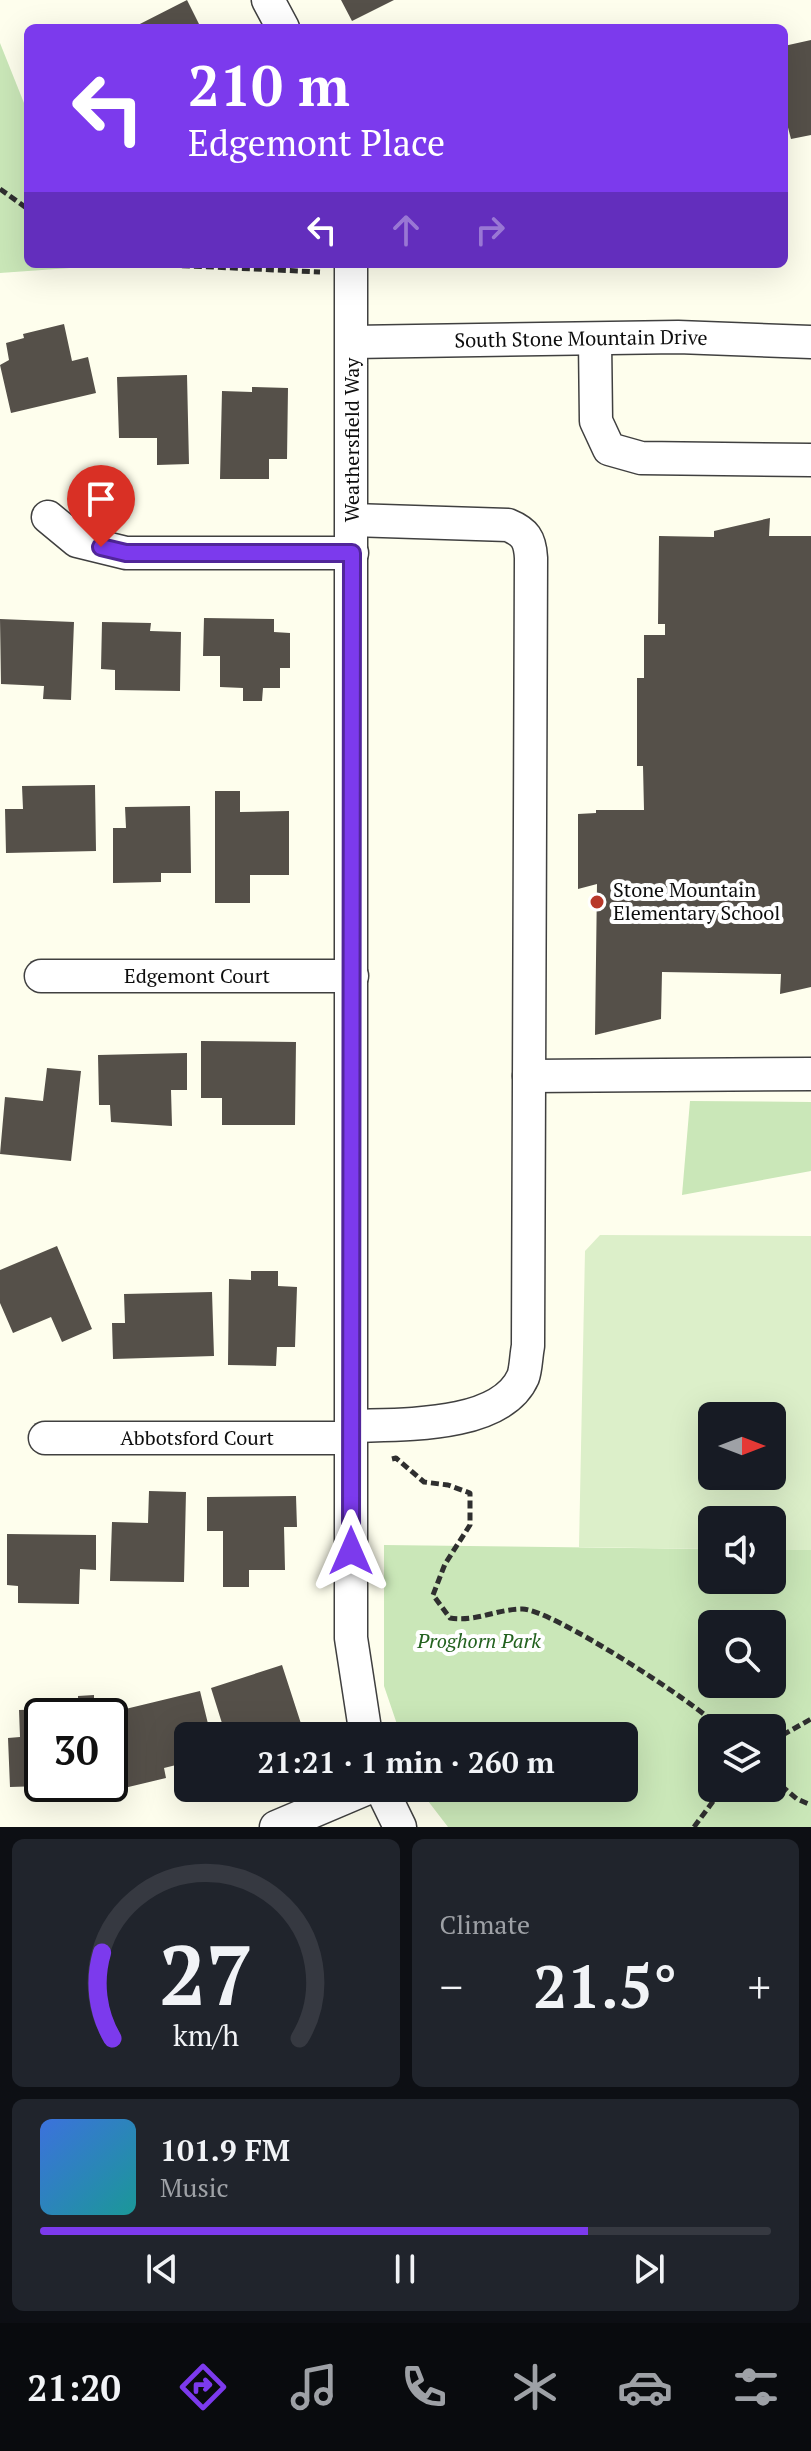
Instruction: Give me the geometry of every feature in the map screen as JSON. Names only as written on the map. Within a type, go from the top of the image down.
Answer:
[{"type":"street","points":[[268,0],[281,24]]},
{"type":"street","name":"Weathersfield Way","points":[[351,268],[351,1638],[364,1722]]},
{"type":"street","name":"South Stone Mountain Drive","points":[[353,342],[678,337],[811,342]]},
{"type":"street","points":[[595,340],[596,421],[609,449],[641,458],[811,460]]},
{"type":"street","points":[[48,517],[77,541],[126,553],[352,553]]},
{"type":"street","name":"Abbotsford Court","points":[[45,1438],[351,1443],[496,1407],[523,1377],[528,1346],[530,545],[523,531],[508,525],[352,520]]},
{"type":"street","name":"Edgemont Court","points":[[41,976],[352,976]]},
{"type":"street","points":[[529,1076],[811,1074]]},
{"type":"street","points":[[276,1827],[335,1802]]},
{"type":"street","points":[[388,1802],[400,1827]]},
{"type":"path","points":[[0,189],[24,206]]},
{"type":"path","points":[[351,1443],[396,1458],[424,1482],[448,1485],[470,1493],[470,1525],[445,1564],[433,1595],[450,1618],[466,1621],[525,1608],[601,1646],[706,1714]]},
{"type":"path","points":[[786,1733],[811,1719]]},
{"type":"path","points":[[786,1788],[811,1805]]},
{"type":"path","points":[[694,1827],[713,1802]]},
{"type":"green space","points":[[0,43],[24,103],[24,268],[70,268],[0,273]]},
{"type":"green space","points":[[690,1101],[811,1102],[811,1171],[682,1195]]},
{"type":"green space","points":[[600,1235],[811,1236],[811,1550],[786,1550],[786,1506],[698,1506],[698,1549],[579,1547],[585,1251]]},
{"type":"green space","name":"Proghorn Park","points":[[384,1545],[698,1549],[698,1594],[786,1594],[786,1550],[811,1550],[811,1827],[448,1827],[429,1802],[638,1802],[638,1722],[396,1722],[384,1686]]},
{"type":"building","points":[[187,0],[199,24],[140,24]]},
{"type":"building","points":[[341,0],[394,0],[352,21]]},
{"type":"building","points":[[811,40],[811,135],[791,139],[788,127],[788,45]]},
{"type":"building","points":[[64,324],[72,361],[88,357],[96,393],[11,413],[0,365],[9,360],[6,343],[24,338],[23,334]]},
{"type":"building","points":[[187,375],[189,464],[157,465],[157,438],[119,438],[117,377]]},
{"type":"building","points":[[252,387],[288,388],[287,459],[269,459],[269,479],[220,479],[222,391],[252,392]]},
{"type":"building","points":[[770,518],[769,536],[811,536],[811,987],[780,994],[781,974],[662,972],[661,1019],[595,1035],[597,884],[578,889],[578,814],[596,813],[596,810],[644,810],[643,766],[637,766],[637,678],[644,678],[644,635],[665,635],[665,624],[658,624],[659,536],[714,537],[714,531]]},
{"type":"building","points":[[204,618],[274,619],[274,632],[290,633],[290,668],[280,668],[280,688],[263,688],[262,701],[243,701],[243,688],[220,687],[220,656],[203,656]]},
{"type":"building","points":[[0,619],[74,622],[71,700],[43,699],[44,686],[1,684]]},
{"type":"building","points":[[102,622],[151,623],[150,631],[181,632],[180,691],[115,690],[115,670],[101,669]]},
{"type":"building","points":[[95,785],[96,851],[6,853],[5,809],[23,809],[22,786]]},
{"type":"building","points":[[215,791],[240,791],[240,812],[289,811],[289,875],[250,875],[250,903],[215,903]]},
{"type":"building","points":[[190,806],[191,873],[161,873],[161,882],[113,883],[113,828],[126,828],[125,807]]},
{"type":"building","points":[[201,1041],[296,1042],[295,1125],[222,1125],[222,1098],[201,1098]]},
{"type":"building","points":[[187,1053],[187,1090],[171,1090],[172,1126],[111,1122],[110,1105],[99,1105],[98,1055]]},
{"type":"building","points":[[47,1068],[81,1071],[71,1161],[0,1154],[5,1097],[43,1101]]},
{"type":"building","points":[[57,1246],[92,1329],[62,1342],[51,1317],[13,1333],[0,1303],[0,1270]]},
{"type":"building","points":[[251,1271],[278,1271],[278,1286],[297,1287],[295,1347],[277,1347],[276,1366],[228,1365],[229,1279],[251,1280]]},
{"type":"building","points":[[212,1292],[214,1356],[113,1359],[112,1323],[125,1323],[124,1294]]},
{"type":"building","points":[[149,1491],[186,1492],[184,1582],[110,1581],[112,1522],[148,1523]]},
{"type":"building","points":[[296,1496],[297,1527],[284,1527],[285,1570],[249,1570],[249,1587],[223,1587],[223,1531],[207,1531],[207,1497]]},
{"type":"building","points":[[7,1534],[96,1535],[96,1570],[80,1569],[79,1604],[18,1603],[18,1586],[7,1585]]},
{"type":"building","points":[[282,1665],[300,1722],[222,1722],[211,1688]]},
{"type":"building","points":[[200,1691],[208,1722],[174,1722],[174,1766],[164,1768],[166,1778],[128,1787],[128,1708]]},
{"type":"building","points":[[19,1710],[24,1710],[24,1787],[10,1787],[8,1738],[20,1737]]},
{"type":"place","name":"Stone Mountain Elementary School","points":[[597,902]]},
{"type":"route","points":[[101,547],[126,553],[352,553],[351,1551]]}]
